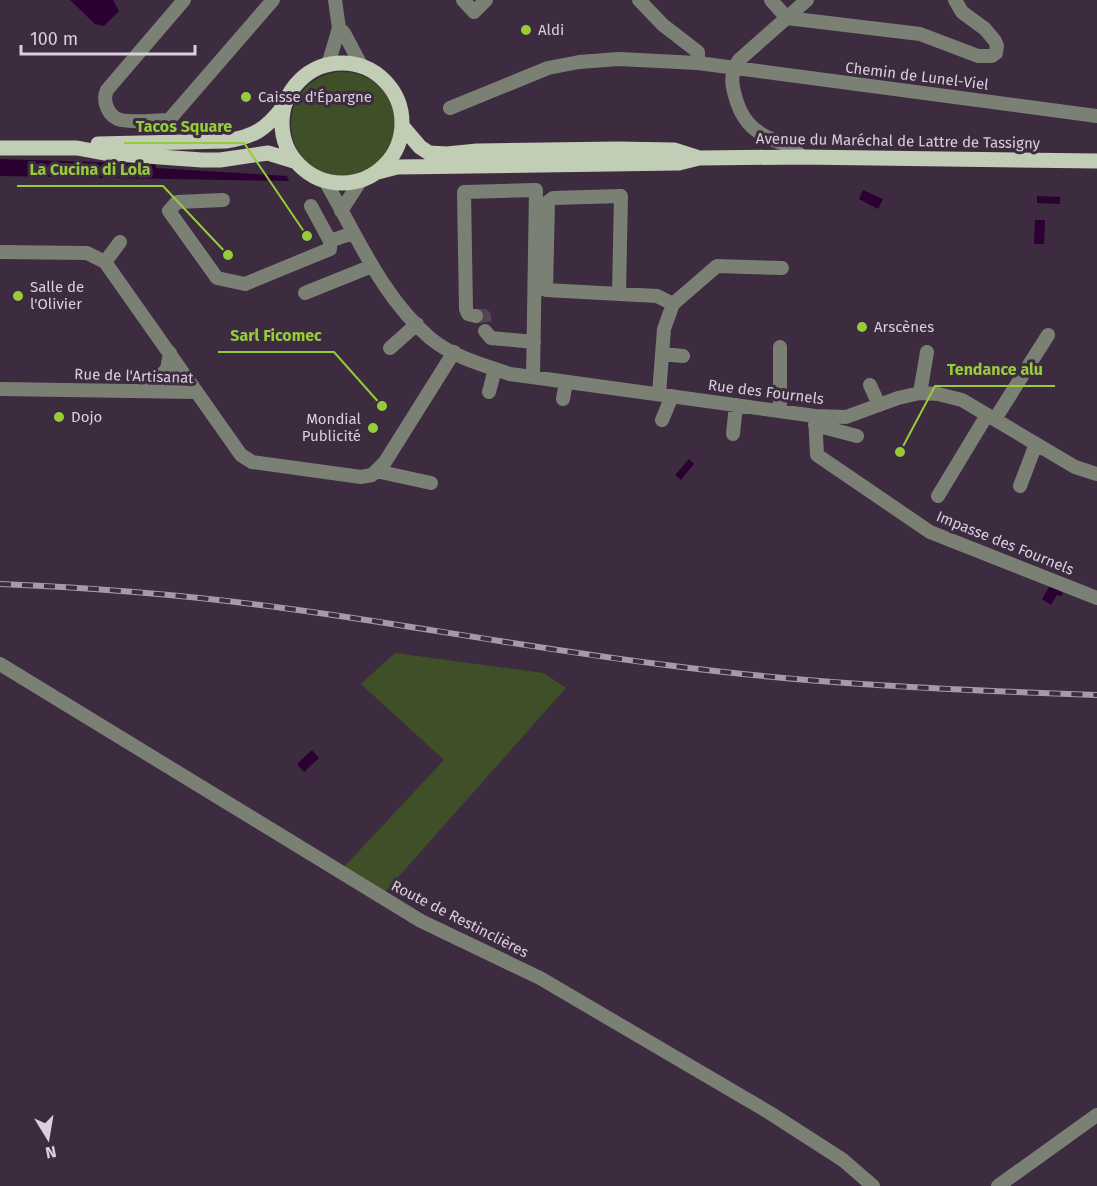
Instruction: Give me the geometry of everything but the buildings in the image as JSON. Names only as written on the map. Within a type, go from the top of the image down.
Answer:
[{"type":"main road","points":[[351,64],[362,67],[373,72],[392,89],[401,113],[402,126],[397,146],[392,156],[378,172],[361,180],[343,183],[325,181],[308,173],[294,161],[285,144],[282,135],[282,116],[287,97],[300,80],[318,68],[351,64]]},
{"type":"main road","points":[[0,148],[77,148],[104,143],[243,139],[263,129],[284,107]]},
{"type":"main road","name":"Avenue du Maréchal de Lattre de Tassigny","points":[[402,126],[420,147],[429,153],[674,150],[699,158]]},
{"type":"main road","points":[[77,148],[104,153],[202,160],[220,160],[268,153],[294,161]]},
{"type":"main road","name":"Avenue du Maréchal de Lattre de Tassigny","points":[[378,172],[397,167],[679,163],[699,158],[1097,161]]},
{"type":"street","points":[[184,0],[107,90],[104,96],[106,106],[113,116],[120,120],[169,120],[273,0]]},
{"type":"street","points":[[328,65],[339,28],[335,0]]},
{"type":"street","points":[[463,0],[474,12],[486,0]]},
{"type":"street","points":[[639,0],[663,25],[698,52],[698,63]]},
{"type":"street","points":[[771,0],[787,18],[920,34],[978,56],[992,56],[996,53],[995,41],[985,29],[962,12],[956,0]]},
{"type":"street","points":[[801,157],[794,146],[763,136],[745,120],[738,108],[732,86],[734,69],[739,60],[807,0]]},
{"type":"street","points":[[339,28],[362,67]]},
{"type":"street","name":"Chemin de Lunel-Viel","points":[[450,108],[548,68],[579,62],[619,59],[698,63],[734,69],[766,80],[1097,116]]},
{"type":"street","points":[[341,211],[361,180]]},
{"type":"street","name":"Rue des Fournels","points":[[325,181],[372,266],[400,308],[431,339],[482,365],[510,374],[780,411],[815,421],[846,417],[920,393],[938,394],[962,400],[1075,467],[1097,474]]},
{"type":"street","points":[[476,316],[468,314],[465,309],[464,192],[536,190],[533,377]]},
{"type":"street","points":[[619,294],[621,196],[553,198],[548,202],[546,290],[619,294],[657,296],[673,304]]},
{"type":"street","points":[[223,200],[177,202],[169,211],[217,278],[245,284],[330,249],[330,241],[311,206]]},
{"type":"street","points":[[330,241],[353,233]]},
{"type":"street","points":[[105,262],[120,242]]},
{"type":"street","points":[[0,252],[87,253],[105,262],[197,392]]},
{"type":"street","points":[[305,292],[372,266]]},
{"type":"street","points":[[662,420],[665,395],[663,329],[673,304],[717,266],[782,268]]},
{"type":"street","points":[[390,348],[417,324]]},
{"type":"street","points":[[485,331],[491,338],[534,342]]},
{"type":"street","points":[[938,496],[1047,335]]},
{"type":"street","points":[[780,347],[780,411]]},
{"type":"street","points":[[376,471],[385,462],[454,352]]},
{"type":"street","points":[[920,393],[927,352]]},
{"type":"street","points":[[147,391],[167,369],[170,353]]},
{"type":"street","points":[[662,354],[683,356]]},
{"type":"street","points":[[489,392],[495,369]]},
{"type":"street","points":[[563,399],[566,382]]},
{"type":"street","points":[[870,385],[879,405]]},
{"type":"street","name":"Rue de l'Artisanat","points":[[0,389],[197,392],[241,455],[252,462],[361,477],[372,475],[376,471]]},
{"type":"street","points":[[733,434],[736,405]]},
{"type":"street","points":[[815,421],[857,436]]},
{"type":"street","name":"Impasse des Fournels","points":[[815,421],[817,455],[930,532],[1097,598]]},
{"type":"street","points":[[1020,486],[1036,444]]},
{"type":"street","points":[[376,471],[431,483]]},
{"type":"street","name":"Route de Restinclières","points":[[0,664],[422,921],[540,978],[770,1113],[843,1160],[873,1186]]},
{"type":"street","points":[[998,1186],[1097,1115]]},
{"type":"green space","points":[[343,72],[363,76],[372,81],[386,95],[391,104],[395,124],[391,144],[386,153],[372,167],[363,172],[343,176],[323,172],[314,167],[300,153],[295,144],[291,124],[295,104],[300,95],[314,81],[323,76]]},
{"type":"green space","points":[[395,653],[544,673],[566,688],[384,893],[344,867],[444,760],[361,684]]},
{"type":"shaded area","points":[[70,0],[113,0],[119,11],[104,26],[95,24]]},
{"type":"shaded area","points":[[0,159],[155,164],[156,168],[287,176],[289,181],[0,176]]},
{"type":"shaded area","points":[[863,190],[883,199],[878,209],[859,199]]},
{"type":"shaded area","points":[[1037,196],[1060,197],[1060,204],[1037,203]]},
{"type":"shaded area","points":[[1035,220],[1045,220],[1044,244],[1034,244]]},
{"type":"shaded area","points":[[689,459],[694,464],[681,480],[675,475]]},
{"type":"shaded area","points":[[1050,585],[1063,593],[1061,596],[1057,595],[1051,605],[1042,599]]},
{"type":"shaded area","points":[[312,750],[319,758],[304,772],[297,764]]},
{"type":"tunnel","points":[[476,316],[484,316],[485,331]]},
{"type":"railway","points":[[0,584],[149,593],[261,605],[720,672],[827,682],[1097,695]]},
{"type":"place","name":"Aldi","points":[[526,30]]},
{"type":"place","name":"Caisse d'Épargne","points":[[246,97]]},
{"type":"place","name":"Tacos Square","points":[[307,236]]},
{"type":"place","name":"La Cucina di Lola","points":[[228,255]]},
{"type":"place","name":"Salle de l'Olivier","points":[[18,296]]},
{"type":"place","name":"Arscènes","points":[[862,327]]},
{"type":"place","name":"Sarl Ficomec","points":[[382,406]]},
{"type":"place","name":"Dojo","points":[[59,417]]},
{"type":"place","name":"Mondial Publicité","points":[[373,428]]},
{"type":"place","name":"Tendance alu","points":[[900,452]]}]
